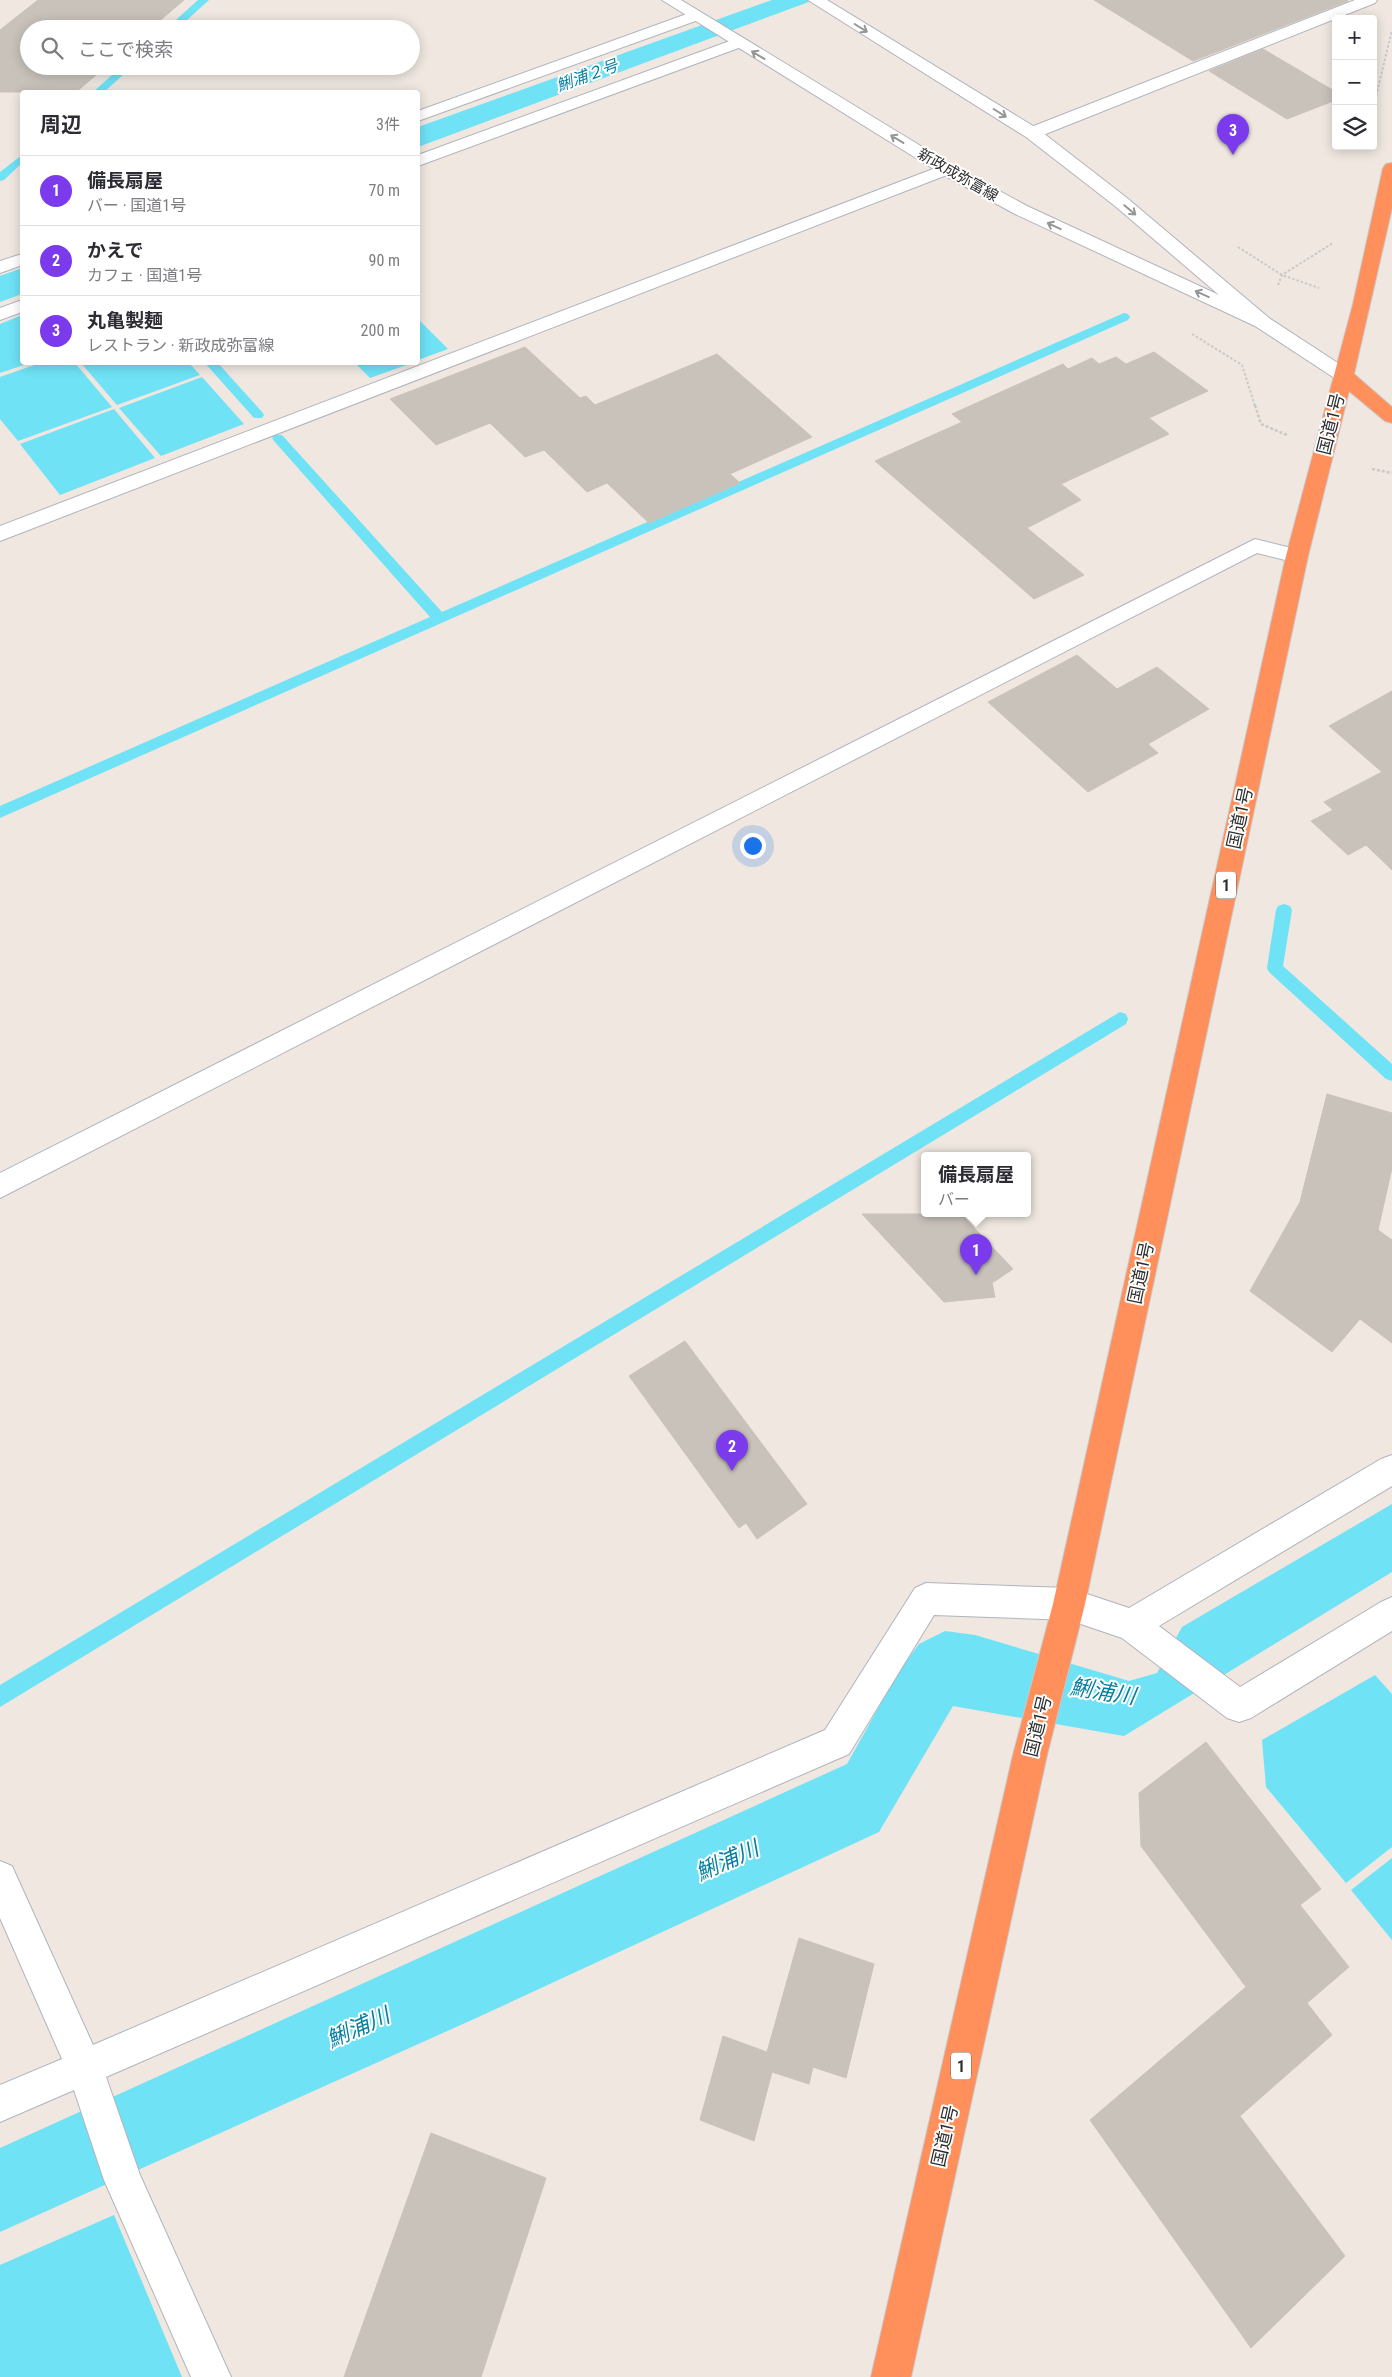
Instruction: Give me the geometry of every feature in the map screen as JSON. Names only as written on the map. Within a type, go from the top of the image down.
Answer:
[{"type":"highway","name":"国道1号","points":[[891,2377],[1030,1755],[1067,1611],[1297,556],[1362,304],[1392,168]]},
{"type":"highway","points":[[1343,375],[1392,395]]},
{"type":"highway","points":[[1343,375],[1392,416]]},
{"type":"street","name":"新政成弥富線","points":[[670,0],[946,169],[1021,210],[1262,322]]},
{"type":"street","points":[[1032,133],[1369,0]]},
{"type":"street","name":"新政成弥富線","points":[[818,1],[1032,133],[1121,202],[1262,322],[1343,375]]},
{"type":"street","points":[[420,115],[698,18]]},
{"type":"street","points":[[420,160],[734,40]]},
{"type":"street","points":[[0,534],[946,169]]},
{"type":"street","points":[[0,268],[20,261]]},
{"type":"street","points":[[0,314],[20,307]]},
{"type":"street","points":[[0,1186],[1255,546],[1297,556]]},
{"type":"street","points":[[1131,1625],[1392,1469]]},
{"type":"street","points":[[0,2104],[89,2080],[838,1742],[926,1599],[1067,1611],[1131,1625],[1239,1706],[1392,1613]]},
{"type":"street","points":[[0,1878],[89,2080],[123,2180],[211,2377]]},
{"type":"path","points":[[1374,105],[1392,30]]},
{"type":"path","points":[[1319,288],[1282,275],[1336,241]]},
{"type":"path","points":[[1242,365],[1261,424],[1288,435]]},
{"type":"path","points":[[1372,469],[1392,473]]},
{"type":"water","name":"鯏浦２号","points":[[772,0],[814,0],[420,146],[420,126]]},
{"type":"water","points":[[20,269],[20,295],[0,302],[0,276]]},
{"type":"water","points":[[20,316],[20,365],[24,365],[0,373],[0,324]]},
{"type":"water","points":[[420,321],[448,349],[420,359]]},
{"type":"water","points":[[34,365],[77,365],[112,407],[18,441],[0,419],[0,377]]},
{"type":"water","points":[[83,365],[191,365],[200,375],[117,405]]},
{"type":"water","points":[[357,365],[406,365],[370,378]]},
{"type":"water","points":[[202,377],[244,424],[161,456],[119,408]]},
{"type":"water","points":[[114,409],[155,458],[60,495],[20,444]]},
{"type":"water","name":"鯏浦川","points":[[1392,1504],[1392,1572],[1124,1736],[953,1706],[879,1832],[474,2019],[0,2232],[0,2148],[847,1764],[899,1671],[919,1644],[945,1631],[975,1635],[1129,1681],[1157,1673],[1182,1627]]},
{"type":"water","points":[[1375,1675],[1392,1694],[1392,1847],[1346,1883],[1266,1787],[1262,1740]]},
{"type":"water","points":[[1392,1858],[1392,1940],[1351,1890]]},
{"type":"water","points":[[114,2215],[182,2377],[0,2377],[0,2265]]},
{"type":"building","points":[[38,0],[184,0],[161,20],[20,20],[20,75],[96,75],[78,90],[0,92],[0,30]]},
{"type":"building","points":[[1094,0],[1347,0],[1348,1],[1193,61]]},
{"type":"building","points":[[1263,49],[1332,90],[1332,102],[1287,119],[1209,71]]},
{"type":"building","points":[[525,347],[580,398],[586,396],[595,405],[717,354],[812,437],[730,474],[740,483],[649,523],[607,483],[587,492],[544,450],[525,457],[490,423],[436,445],[390,399]]},
{"type":"building","points":[[1154,352],[1208,391],[1149,418],[1169,434],[1061,484],[1081,500],[1027,528],[1084,575],[1034,599],[875,461],[962,422],[952,414],[1063,364],[1068,369],[1092,358],[1099,364],[1116,357],[1126,364]]},
{"type":"building","points":[[1077,655],[1117,689],[1157,667],[1209,709],[1148,744],[1158,753],[1088,792],[988,702]]},
{"type":"building","points":[[1392,691],[1392,870],[1366,845],[1348,855],[1311,821],[1333,810],[1324,802],[1382,772],[1329,726]]},
{"type":"building","points":[[1327,1094],[1392,1113],[1392,1168],[1378,1230],[1392,1240],[1392,1343],[1360,1319],[1332,1352],[1250,1291],[1300,1202]]},
{"type":"building","points":[[862,1214],[921,1214],[921,1217],[964,1217],[1013,1269],[992,1283],[995,1297],[944,1302]]},
{"type":"building","points":[[685,1341],[807,1504],[757,1539],[746,1523],[739,1528],[629,1376]]},
{"type":"building","points":[[1206,1742],[1321,1889],[1300,1905],[1349,1967],[1307,2003],[1332,2035],[1240,2116],[1345,2256],[1251,2348],[1090,2120],[1246,1987],[1141,1846],[1139,1793]]},
{"type":"building","points":[[799,1938],[874,1964],[846,2078],[813,2067],[809,2084],[772,2072],[754,2141],[700,2120],[723,2036],[767,2052]]},
{"type":"building","points":[[431,2133],[546,2178],[481,2377],[344,2377]]},
{"type":"waterway","points":[[181,20],[204,0]]},
{"type":"waterway","points":[[100,90],[118,75]]},
{"type":"waterway","points":[[0,178],[20,160]]},
{"type":"waterway","points":[[0,812],[1124,317]]},
{"type":"waterway","points":[[213,365],[258,415]]},
{"type":"waterway","points":[[278,438],[439,618]]},
{"type":"waterway","points":[[1284,910],[1275,968],[1392,1074]]},
{"type":"waterway","points":[[0,1697],[1120,1019]]},
{"type":"place","name":"丸亀製麺","points":[[1233,155]]},
{"type":"place","name":"備長扇屋","points":[[976,1275]]},
{"type":"place","name":"かえで","points":[[732,1471]]}]
